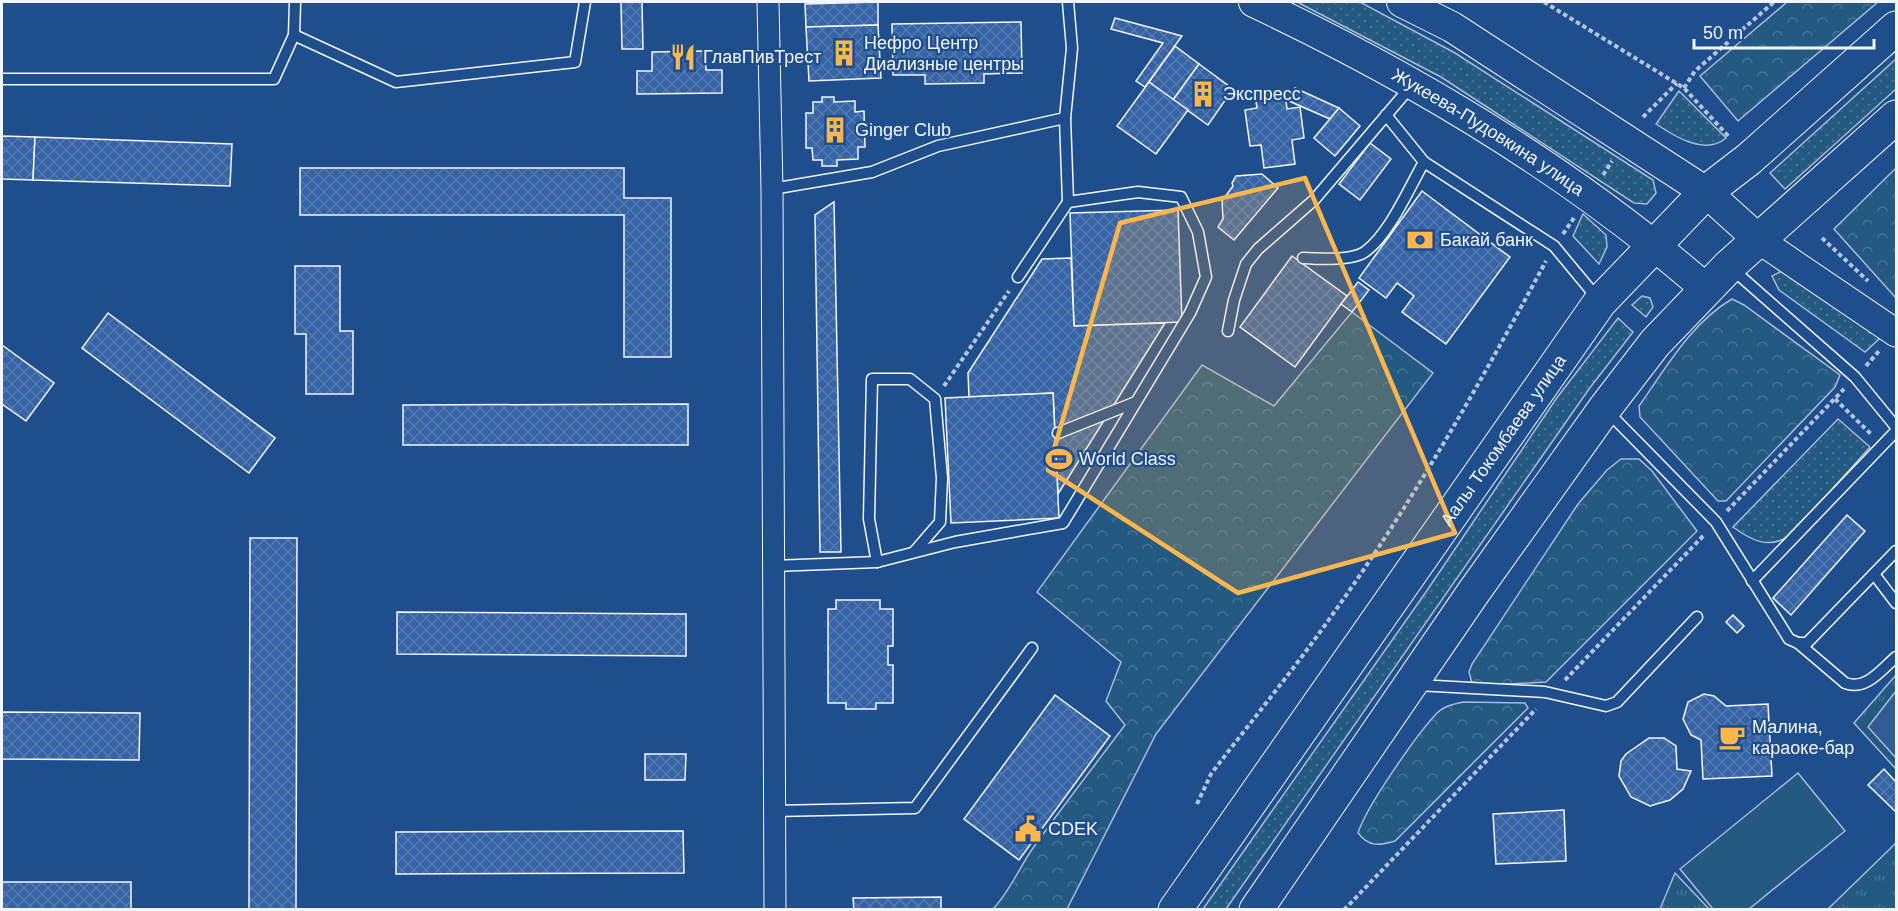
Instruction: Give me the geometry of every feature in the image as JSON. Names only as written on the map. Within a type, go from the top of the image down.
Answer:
[{"type":"main road","name":"Жукеева-Пудовкина улица","points":[[1254,2],[1332,38],[1414,83],[1589,195],[1654,244],[1705,288]]},
{"type":"main road","points":[[1402,2],[1452,27],[1706,192],[1759,240]]},
{"type":"main road","name":"Аалы Токомбаева улица","points":[[1175,909],[1600,302],[1706,192],[1749,159],[1896,28]]},
{"type":"main road","points":[[1256,909],[1605,408],[1655,343],[1705,288],[1896,117]]},
{"type":"street","points":[[768,2],[772,189],[775,909]]},
{"type":"street","points":[[1759,240],[1890,340]]},
{"type":"lane","points":[[2,79],[274,79],[294,35],[295,2]]},
{"type":"lane","points":[[294,35],[396,82],[564,64],[575,62],[585,2]]},
{"type":"lane","points":[[1018,278],[1068,202],[1065,118],[1072,48],[1068,2]]},
{"type":"lane","points":[[1228,332],[1234,300],[1246,264],[1258,249],[1314,200],[1414,83]]},
{"type":"lane","points":[[1386,115],[1424,162],[1554,246],[1600,302]]},
{"type":"lane","points":[[772,189],[872,172],[938,146],[1065,118]]},
{"type":"lane","points":[[1303,258],[1328,260],[1365,253],[1384,231],[1424,162]]},
{"type":"lane","points":[[773,566],[877,562],[954,542],[1063,523],[1190,313],[1206,277],[1198,232],[1181,197],[1138,192],[1068,202]]},
{"type":"lane","points":[[1729,266],[1855,377],[1896,429],[1752,581]]},
{"type":"lane","points":[[877,562],[869,519],[872,379],[910,380],[935,399],[942,478],[940,522],[913,553]]},
{"type":"lane","points":[[1058,433],[1136,402]]},
{"type":"lane","points":[[1605,408],[1716,522],[1789,639],[1798,643],[1845,683],[1854,687],[1864,684],[1896,657]]},
{"type":"lane","points":[[1798,643],[1807,643],[1896,551]]},
{"type":"lane","points":[[1874,574],[1896,603]]},
{"type":"lane","points":[[1410,685],[1551,694],[1592,705],[1606,706],[1617,702],[1697,617]]},
{"type":"lane","points":[[774,811],[915,808],[1032,648]]},
{"type":"path","points":[[1544,2],[1684,88],[1731,138]]},
{"type":"path","points":[[1684,88],[1695,71],[1774,2]]},
{"type":"path","points":[[1643,117],[1677,83]]},
{"type":"path","points":[[1599,180],[1619,151]]},
{"type":"path","points":[[1197,804],[1211,774],[1335,612],[1405,504],[1489,368],[1554,246],[1578,212]]},
{"type":"path","points":[[1822,238],[1872,285]]},
{"type":"path","points":[[935,399],[1018,278]]},
{"type":"path","points":[[1344,909],[1890,340]]},
{"type":"path","points":[[1835,399],[1883,445]]},
{"type":"highlighted area","points":[[1305,178],[1455,533],[1238,593],[1048,470],[1120,223]]},
{"type":"green space","points":[[1297,2],[1360,2],[1455,53],[1653,180],[1656,193],[1647,204],[1634,203],[1441,77]]},
{"type":"green space","points":[[1787,2],[1878,2],[1738,121],[1700,76]]},
{"type":"green space","points":[[1896,59],[1896,89],[1785,189],[1770,173]]},
{"type":"green space","points":[[1679,91],[1726,138],[1718,143],[1699,145],[1672,134],[1656,124]]},
{"type":"green space","points":[[1896,168],[1896,298],[1834,229]]},
{"type":"green space","points":[[1583,214],[1606,235],[1607,247],[1599,264],[1573,236]]},
{"type":"green space","points":[[1786,269],[1882,329],[1879,339],[1865,352],[1779,290],[1772,276]]},
{"type":"green space","points":[[1642,296],[1650,298],[1653,307],[1646,317],[1632,305]]},
{"type":"green space","points":[[1732,299],[1744,305],[1840,375],[1835,387],[1726,501],[1718,501],[1640,417],[1639,406],[1692,333],[1704,320]]},
{"type":"green space","points":[[1352,312],[1433,373],[1156,734],[1067,909],[993,909],[1033,848],[1125,725],[1106,701],[1121,662],[1037,592],[1202,365],[1274,406]]},
{"type":"green space","points":[[1618,318],[1633,332],[1589,389],[1226,909],[1203,909],[1426,592],[1556,399]]},
{"type":"green space","points":[[1838,419],[1870,447],[1790,536],[1774,542],[1760,542],[1733,527]]},
{"type":"green space","points":[[1621,459],[1639,459],[1652,471],[1697,531],[1546,682],[1489,685],[1472,683],[1469,672],[1472,664],[1578,504],[1607,470]]},
{"type":"green space","points":[[1896,675],[1896,769],[1854,723]]},
{"type":"green space","points":[[1463,702],[1525,703],[1528,708],[1395,841],[1375,844],[1366,841],[1358,833],[1363,821],[1405,753],[1437,713],[1446,707]]},
{"type":"green space","points":[[1798,773],[1845,831],[1749,909],[1713,909],[1680,869]]},
{"type":"green space","points":[[1896,843],[1896,909],[1828,909]]},
{"type":"green space","points":[[1675,873],[1709,909],[1660,909]]},
{"type":"shaded area","points":[[1896,691],[1896,758],[1868,727]]},
{"type":"building","points":[[621,2],[642,2],[643,49],[622,49]]},
{"type":"building","points":[[878,2],[878,25],[806,27],[805,4]]},
{"type":"building","points":[[1115,18],[1182,36],[1145,87],[1136,81],[1163,43],[1111,29]]},
{"type":"building","points":[[1021,22],[1022,73],[984,74],[984,83],[925,84],[925,75],[893,75],[892,24]]},
{"type":"building","name":"Нефро Центр Диализные центры","points":[[878,25],[881,78],[809,81],[806,27]]},
{"type":"building","points":[[1175,46],[1199,64],[1173,100],[1149,82]]},
{"type":"building","points":[[705,51],[706,70],[722,70],[722,93],[637,94],[637,71],[652,71],[652,52]]},
{"type":"building","name":"Экспресс","points":[[1199,64],[1233,89],[1208,125],[1173,100]]},
{"type":"building","points":[[1149,82],[1188,110],[1156,154],[1117,126]]},
{"type":"building","points":[[1295,88],[1339,108],[1330,119],[1289,101]]},
{"type":"building","points":[[1285,92],[1287,109],[1300,107],[1304,138],[1292,140],[1295,164],[1264,168],[1261,145],[1250,146],[1245,110],[1257,108],[1255,96]]},
{"type":"building","name":"Ginger Club","points":[[822,97],[834,97],[834,102],[855,101],[855,112],[864,111],[865,147],[858,147],[858,159],[837,160],[837,166],[822,166],[822,160],[813,160],[812,148],[806,148],[806,113],[813,113],[813,102],[822,102]]},
{"type":"building","points":[[1339,108],[1360,126],[1335,156],[1314,138]]},
{"type":"building","points":[[2,136],[35,137],[33,180],[2,179]]},
{"type":"building","points":[[35,137],[232,144],[230,186],[33,180]]},
{"type":"building","points":[[1370,143],[1391,159],[1360,200],[1339,184]]},
{"type":"building","points":[[300,168],[624,168],[624,198],[671,198],[671,357],[624,357],[624,215],[300,215]]},
{"type":"building","points":[[1262,174],[1278,188],[1234,240],[1218,227],[1223,219],[1222,201],[1233,186],[1232,183],[1236,176]]},
{"type":"building","points":[[1422,191],[1510,257],[1446,344],[1402,312],[1414,296],[1397,283],[1386,298],[1359,278]]},
{"type":"building","points":[[834,202],[841,552],[820,552],[815,215]]},
{"type":"building","points":[[1178,210],[1182,322],[1074,326],[1070,213]]},
{"type":"building","points":[[1292,256],[1347,296],[1295,367],[1240,327]]},
{"type":"building","points":[[1071,258],[1074,326],[1165,323],[1058,494],[1053,393],[969,397],[968,373],[1042,259]]},
{"type":"building","points":[[295,266],[340,266],[340,331],[353,331],[353,394],[306,394],[306,334],[295,334]]},
{"type":"building","points":[[1358,282],[1369,290],[1352,312],[1341,304]]},
{"type":"building","points":[[108,313],[275,438],[249,473],[82,348]]},
{"type":"building","points":[[2,345],[54,383],[26,421],[2,404]]},
{"type":"building","points":[[1053,393],[1059,518],[951,523],[945,398]]},
{"type":"building","points":[[688,404],[688,445],[403,445],[403,405]]},
{"type":"building","points":[[1847,515],[1865,531],[1791,615],[1773,598]]},
{"type":"building","points":[[250,538],[297,538],[296,910],[249,910]]},
{"type":"building","points":[[836,600],[880,600],[880,609],[893,609],[893,646],[888,646],[888,665],[893,665],[893,703],[876,703],[876,709],[846,709],[846,703],[828,703],[828,609],[836,609]]},
{"type":"building","points":[[397,612],[686,614],[686,656],[397,654]]},
{"type":"building","points":[[1733,615],[1744,626],[1737,633],[1726,622]]},
{"type":"building","name":"Малина, караоке-бар","points":[[1704,694],[1714,696],[1726,706],[1768,704],[1772,776],[1703,779],[1701,740],[1691,735],[1683,719],[1688,702]]},
{"type":"building","points":[[1055,695],[1110,736],[1019,860],[964,819]]},
{"type":"building","points":[[2,712],[140,713],[139,760],[2,759]]},
{"type":"building","points":[[1649,738],[1664,738],[1676,746],[1677,769],[1691,771],[1683,789],[1670,800],[1650,806],[1631,797],[1619,776],[1621,761],[1626,754]]},
{"type":"building","points":[[645,754],[686,754],[685,780],[645,780]]},
{"type":"building","points":[[1884,769],[1896,782],[1896,812],[1868,785]]},
{"type":"building","points":[[1564,810],[1566,861],[1496,864],[1493,814]]},
{"type":"building","points":[[683,831],[684,873],[396,874],[396,832]]},
{"type":"building","points":[[2,882],[131,882],[131,910],[2,910]]},
{"type":"building","points":[[941,897],[941,910],[854,910],[853,898]]},
{"type":"place","name":"Нефро Центр Диализные центры","points":[[844,53]]},
{"type":"place","name":"ГлавПивТрест","points":[[683,57]]},
{"type":"place","name":"Экспресс","points":[[1203,94]]},
{"type":"place","name":"Ginger Club","points":[[835,130]]},
{"type":"place","name":"Бакай банк","points":[[1420,240]]},
{"type":"place","name":"World Class","points":[[1059,459]]},
{"type":"place","name":"Малина, караоке-бар","points":[[1732,737]]},
{"type":"place","name":"CDEK","points":[[1028,829]]}]
